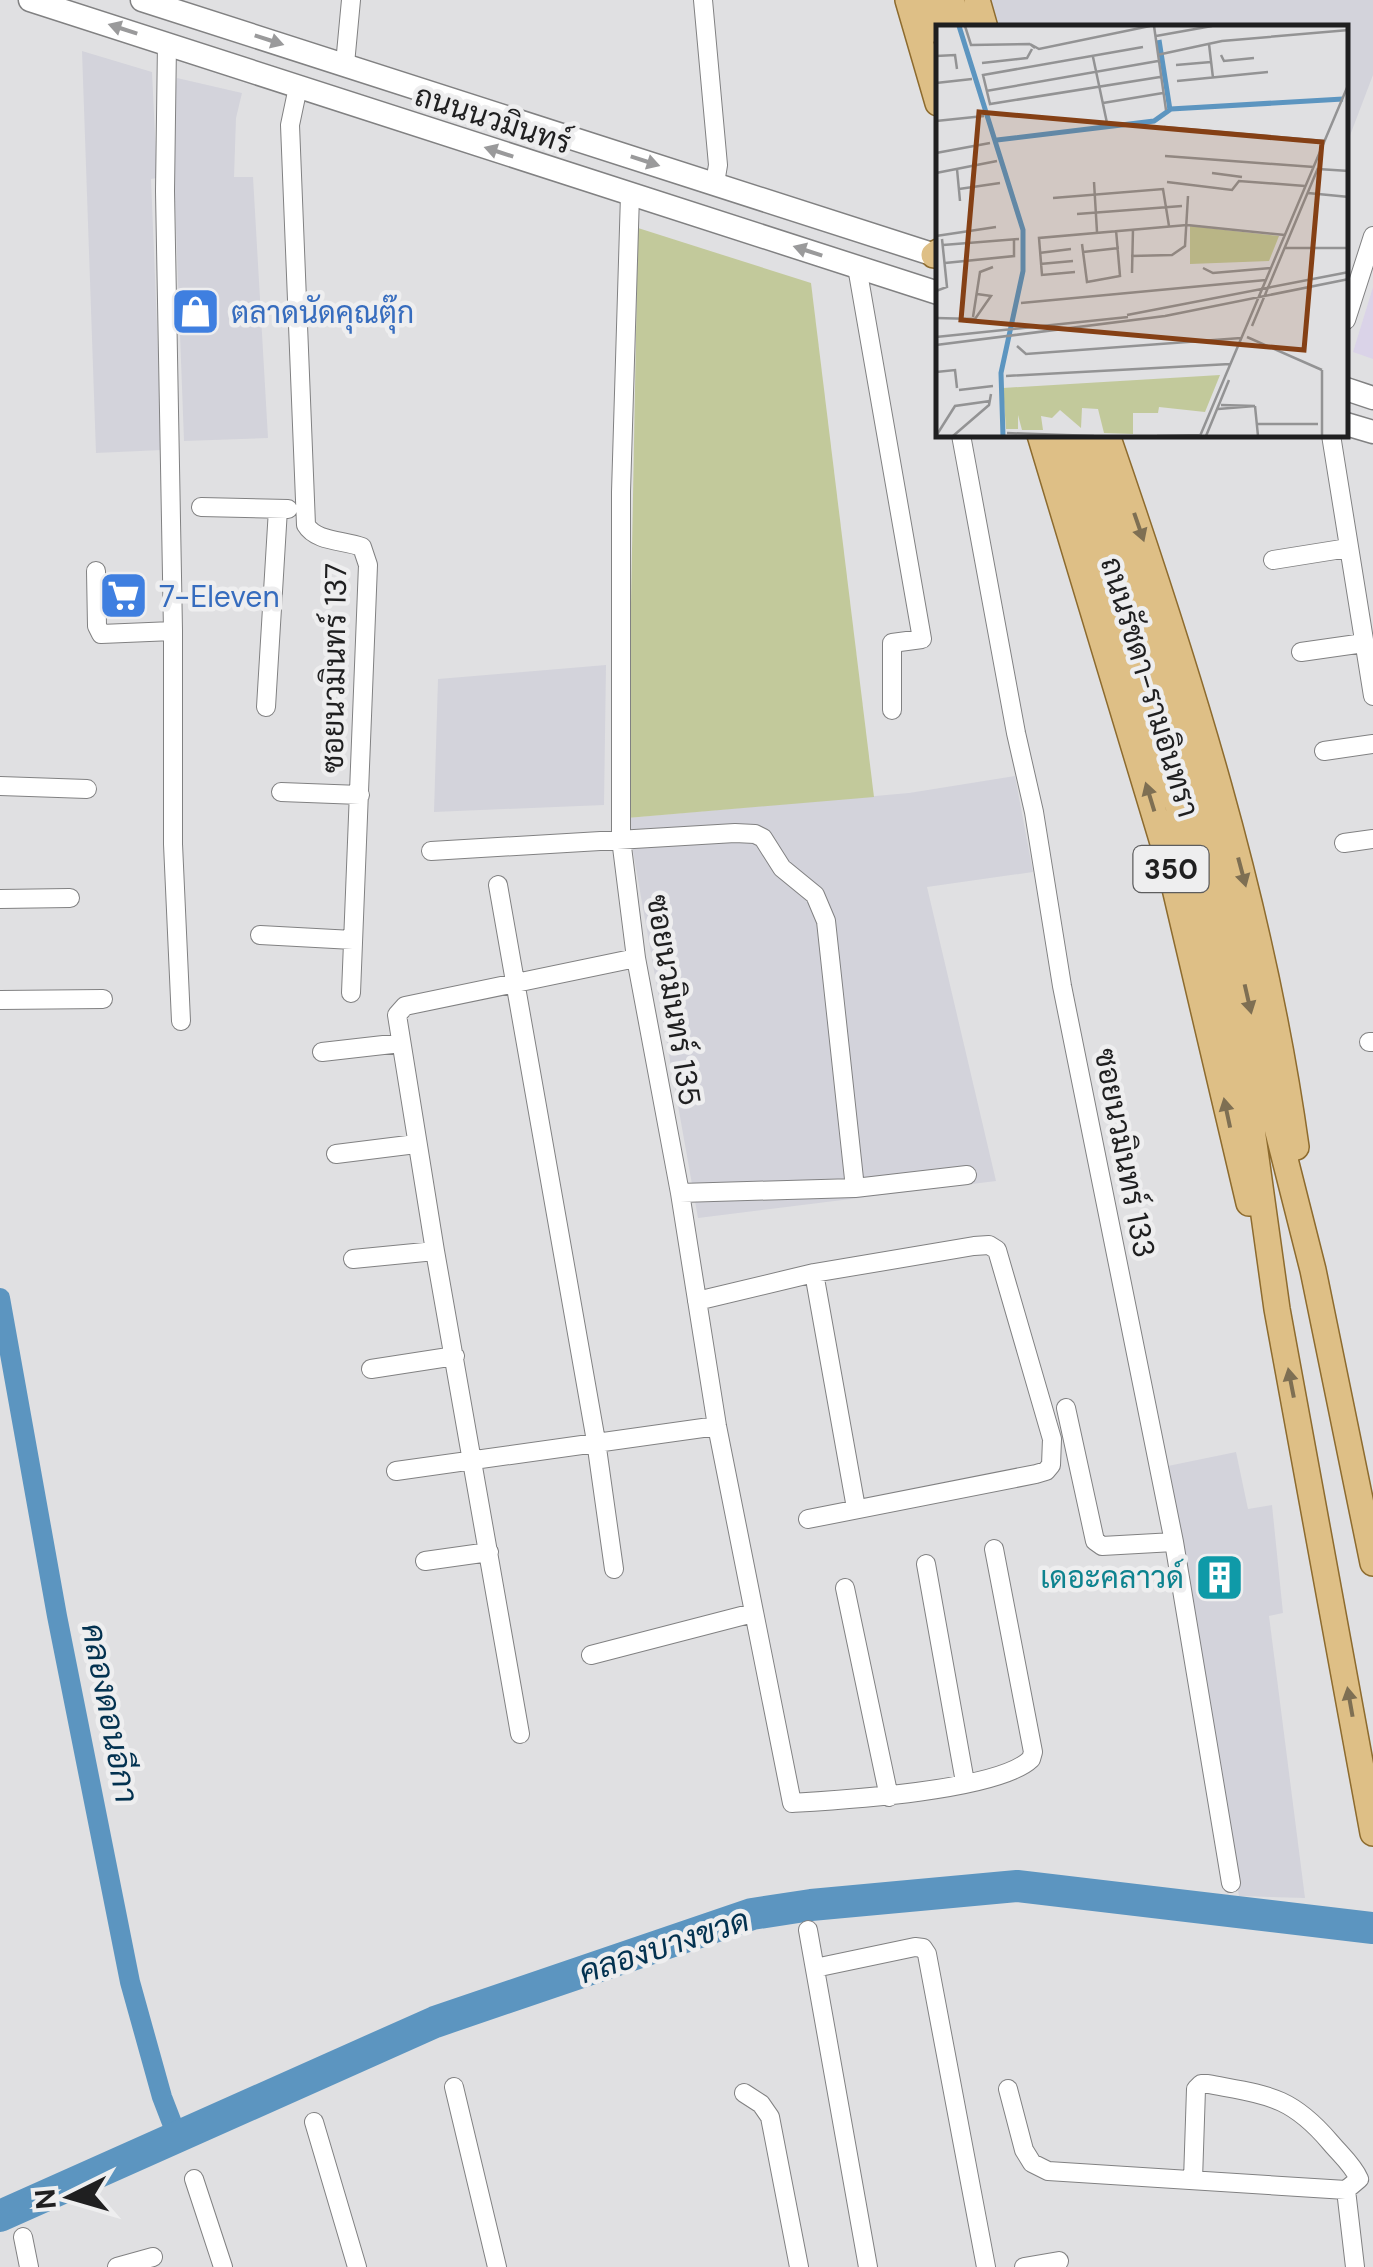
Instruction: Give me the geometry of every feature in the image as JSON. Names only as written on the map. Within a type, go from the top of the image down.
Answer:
[{"type":"main road","name":"ถนนนวมินทร์","points":[[30,0],[858,267],[936,277]]},
{"type":"main road","name":"ถนนนวมินทร์","points":[[142,0],[182,6],[345,64],[715,184],[936,277]]},
{"type":"main road","points":[[908,0],[933,48]]},
{"type":"main road","points":[[929,0],[936,81]]},
{"type":"main road","points":[[951,0],[958,25]]},
{"type":"main road","points":[[978,0],[984,25]]},
{"type":"main road","points":[[1348,390],[1373,398]]},
{"type":"main road","points":[[1348,425],[1373,432]]},
{"type":"main road","name":"ถนนรัชดา-รามอินทรา","points":[[1041,438],[1170,862],[1235,1147],[1277,1309]]},
{"type":"main road","name":"ถนนรัชดา-รามอินทรา","points":[[1059,438],[1188,804],[1313,1270],[1373,1564]]},
{"type":"main road","name":"ถนนรัชดา-รามอินทรา","points":[[1084,438],[1175,715],[1210,933],[1252,1129],[1277,1309],[1373,1833]]},
{"type":"main road","name":"ถนนรัชดา-รามอินทรา","points":[[1108,438],[1184,666],[1259,936],[1290,1100],[1313,1270]]},
{"type":"street","points":[[345,64],[351,0]]},
{"type":"street","points":[[703,0],[718,166],[715,184]]},
{"type":"street","points":[[167,44],[165,190],[173,844],[182,1021]]},
{"type":"street","points":[[201,507],[304,508],[290,125],[298,87]]},
{"type":"street","name":"ซอยนวมินทร์ 135","points":[[630,195],[621,492],[621,839],[636,958],[680,1193],[717,1426],[792,1803],[889,1797]]},
{"type":"street","points":[[1348,314],[1373,236]]},
{"type":"street","points":[[858,267],[922,639],[892,643],[892,710]]},
{"type":"street","name":"ซอยนวมินทร์ 133","points":[[962,438],[1036,826],[1062,986],[1174,1542],[1231,1882]]},
{"type":"street","points":[[1332,438],[1373,696]]},
{"type":"street","name":"ซอยนวมินทร์ 137","points":[[304,508],[310,532],[362,547],[367,554],[351,992]]},
{"type":"street","points":[[266,706],[278,509]]},
{"type":"street","points":[[1273,560],[1348,548]]},
{"type":"street","points":[[96,571],[97,626],[101,634],[173,631]]},
{"type":"street","points":[[1301,652],[1364,643]]},
{"type":"street","points":[[1324,751],[1373,744]]},
{"type":"street","points":[[0,786],[87,790]]},
{"type":"street","points":[[281,792],[360,795]]},
{"type":"street","points":[[431,850],[756,834],[770,846],[790,878],[821,904],[826,921],[855,1188]]},
{"type":"street","points":[[1344,842],[1373,839]]},
{"type":"street","points":[[498,885],[596,1441],[614,1569]]},
{"type":"street","points":[[0,898],[70,898]]},
{"type":"street","points":[[260,935],[353,940]]},
{"type":"street","points":[[520,1734],[434,1251],[397,1015],[405,1006],[516,986],[636,958]]},
{"type":"street","points":[[0,1000],[104,999]]},
{"type":"street","points":[[322,1052],[401,1043]]},
{"type":"street","points":[[336,1154],[416,1144]]},
{"type":"street","points":[[680,1193],[855,1188],[967,1175]]},
{"type":"street","points":[[697,1301],[814,1274],[974,1246],[993,1247],[1001,1258],[1052,1439],[1052,1465],[1046,1471],[808,1518]]},
{"type":"street","points":[[353,1259],[434,1251]]},
{"type":"street","points":[[814,1274],[856,1508]]},
{"type":"street","points":[[371,1368],[455,1356]]},
{"type":"street","points":[[1066,1408],[1094,1541],[1102,1546],[1174,1542]]},
{"type":"street","points":[[396,1471],[717,1426]]},
{"type":"street","points":[[844,1588],[889,1797],[965,1782],[1018,1768],[1031,1759],[1032,1752],[994,1549]]},
{"type":"street","points":[[425,1560],[489,1552]]},
{"type":"street","points":[[926,1564],[965,1782]]},
{"type":"street","points":[[592,1655],[753,1613]]},
{"type":"street","points":[[808,1930],[868,2267]]},
{"type":"street","points":[[814,1968],[914,1947],[927,1954],[986,2267]]},
{"type":"street","points":[[1008,2089],[1024,2150],[1032,2163],[1048,2171],[1346,2190],[1357,2184],[1357,2173],[1297,2108],[1272,2096],[1200,2084],[1196,2090],[1193,2180]]},
{"type":"street","points":[[454,2087],[496,2267]]},
{"type":"street","points":[[744,2093],[761,2104],[770,2117],[799,2267]]},
{"type":"street","points":[[314,2122],[357,2267]]},
{"type":"street","points":[[194,2179],[223,2267]]},
{"type":"street","points":[[1346,2190],[1361,2259]]},
{"type":"street","points":[[23,2236],[29,2267]]},
{"type":"street","points":[[117,2267],[153,2257]]},
{"type":"street","points":[[1024,2267],[1059,2261]]},
{"type":"shaded area","points":[[986,0],[1373,0],[1373,75],[1348,141],[1348,25],[994,25]]},
{"type":"shaded area","points":[[82,51],[152,72],[157,178],[151,179],[162,450],[96,453]]},
{"type":"shaded area","points":[[177,78],[242,93],[236,118],[234,177],[253,177],[268,438],[184,441],[172,119]]},
{"type":"shaded area","points":[[1373,287],[1373,359],[1353,352]]},
{"type":"shaded area","points":[[606,665],[604,805],[434,812],[438,679]]},
{"type":"shaded area","points":[[1015,776],[1033,872],[927,887],[996,1181],[698,1218],[627,818],[909,793]]},
{"type":"shaded area","points":[[1236,1452],[1248,1509],[1272,1505],[1283,1613],[1269,1616],[1305,1898],[1239,1896],[1163,1467]]},
{"type":"green space","points":[[638,228],[811,283],[874,797],[627,818]]},
{"type":"waterway","name":"คลองดอนอีกา","points":[[0,1298],[57,1616],[130,1982],[177,2136]]},
{"type":"waterway","name":"คลองบางขวด","points":[[0,2216],[435,2022],[752,1914],[1017,1886],[1373,1928]]},
{"type":"place","name":"ตลาดนัดคุณตุ๊ก","points":[[196,312]]},
{"type":"place","name":"7-Eleven","points":[[124,596]]},
{"type":"place","name":"เดอะคลาวด์","points":[[1219,1577]]}]
